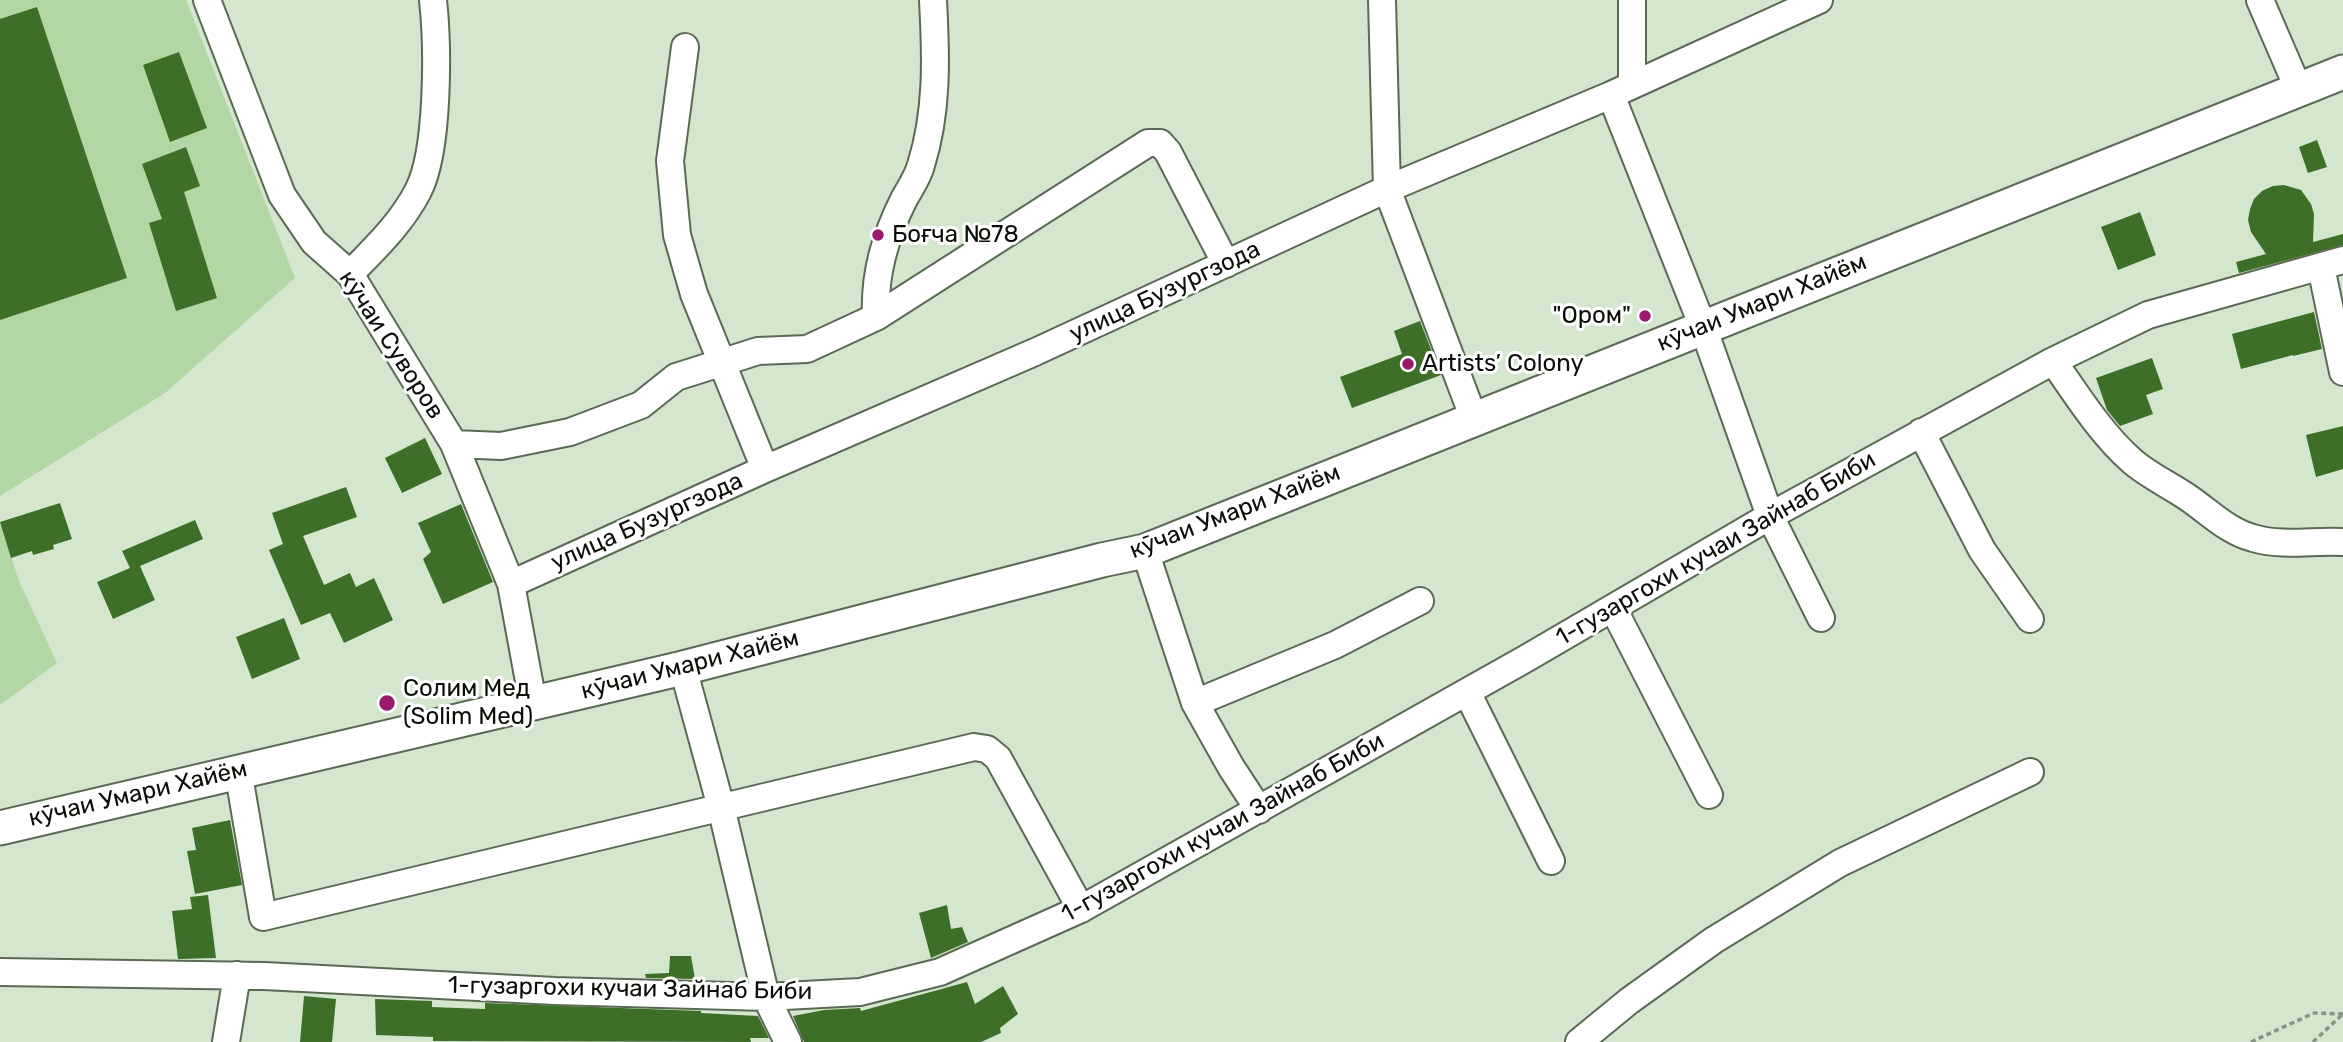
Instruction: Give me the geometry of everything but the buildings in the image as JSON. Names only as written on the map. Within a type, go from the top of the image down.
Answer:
[{"type":"main road","name":"кӯчаи Умари Хайём","points":[[0,828],[238,770],[683,668],[1145,551],[2343,72]]},
{"type":"street","name":"кӯчаи Суворов","points":[[207,0],[282,195],[314,242],[350,274],[454,444],[511,584],[533,703]]},
{"type":"street","points":[[350,274],[401,220],[419,189],[433,136],[433,0]]},
{"type":"street","points":[[876,317],[878,268],[889,232],[920,169],[929,137],[936,66],[933,0]]},
{"type":"street","points":[[1382,0],[1387,189],[1474,419]]},
{"type":"street","points":[[1632,0],[1622,90],[1770,516],[1821,618]]},
{"type":"street","name":"улица Бузургзода","points":[[511,584],[765,469],[1035,352],[1387,189],[1622,90],[1819,0]]},
{"type":"street","points":[[2260,0],[2298,88]]},
{"type":"street","points":[[685,47],[670,161],[677,235],[694,294],[765,469]]},
{"type":"street","points":[[454,444],[501,446],[570,432],[641,405],[676,377],[758,351],[807,349],[876,317],[1148,143],[1160,143],[1168,152],[1226,264]]},
{"type":"street","points":[[2332,264],[2343,372]]},
{"type":"street","name":"1-гузаргохи кучаи Зайнаб Биби","points":[[0,972],[237,975],[555,991],[766,997],[860,992],[940,972],[1081,909],[1467,692],[1770,516],[2053,361],[2148,315],[2332,264]]},
{"type":"street","points":[[2053,361],[2101,427],[2133,462],[2235,531],[2253,538],[2282,543],[2343,542]]},
{"type":"street","points":[[1922,432],[1982,550],[2030,619]]},
{"type":"street","points":[[1145,551],[1195,703],[1259,810]]},
{"type":"street","points":[[1195,703],[1335,645],[1420,601]]},
{"type":"street","points":[[1613,608],[1709,795]]},
{"type":"street","points":[[683,668],[721,807],[766,997],[788,1042]]},
{"type":"street","points":[[1467,692],[1551,861]]},
{"type":"street","points":[[238,770],[263,917],[974,747],[987,749],[998,758],[1081,909]]},
{"type":"street","points":[[1579,1042],[1629,1001],[1714,940],[1840,863],[2030,772]]},
{"type":"street","points":[[226,1042],[237,975]]},
{"type":"path","points":[[2251,1042],[2314,1013],[2343,1014]]},
{"type":"path","points":[[2313,1042],[2343,1014]]},
{"type":"green space","points":[[0,0],[186,0],[295,278],[165,393],[0,496]]},
{"type":"green space","points":[[0,523],[19,581],[57,663],[0,705]]},
{"type":"place","name":"Боғча №78","points":[[878,235]]},
{"type":"place","name":"\"Oром\"","points":[[1645,316]]},
{"type":"place","name":"Artists’ Colony","points":[[1408,364]]},
{"type":"place","name":"Солим Мед (Solim Med)","points":[[387,703]]}]
